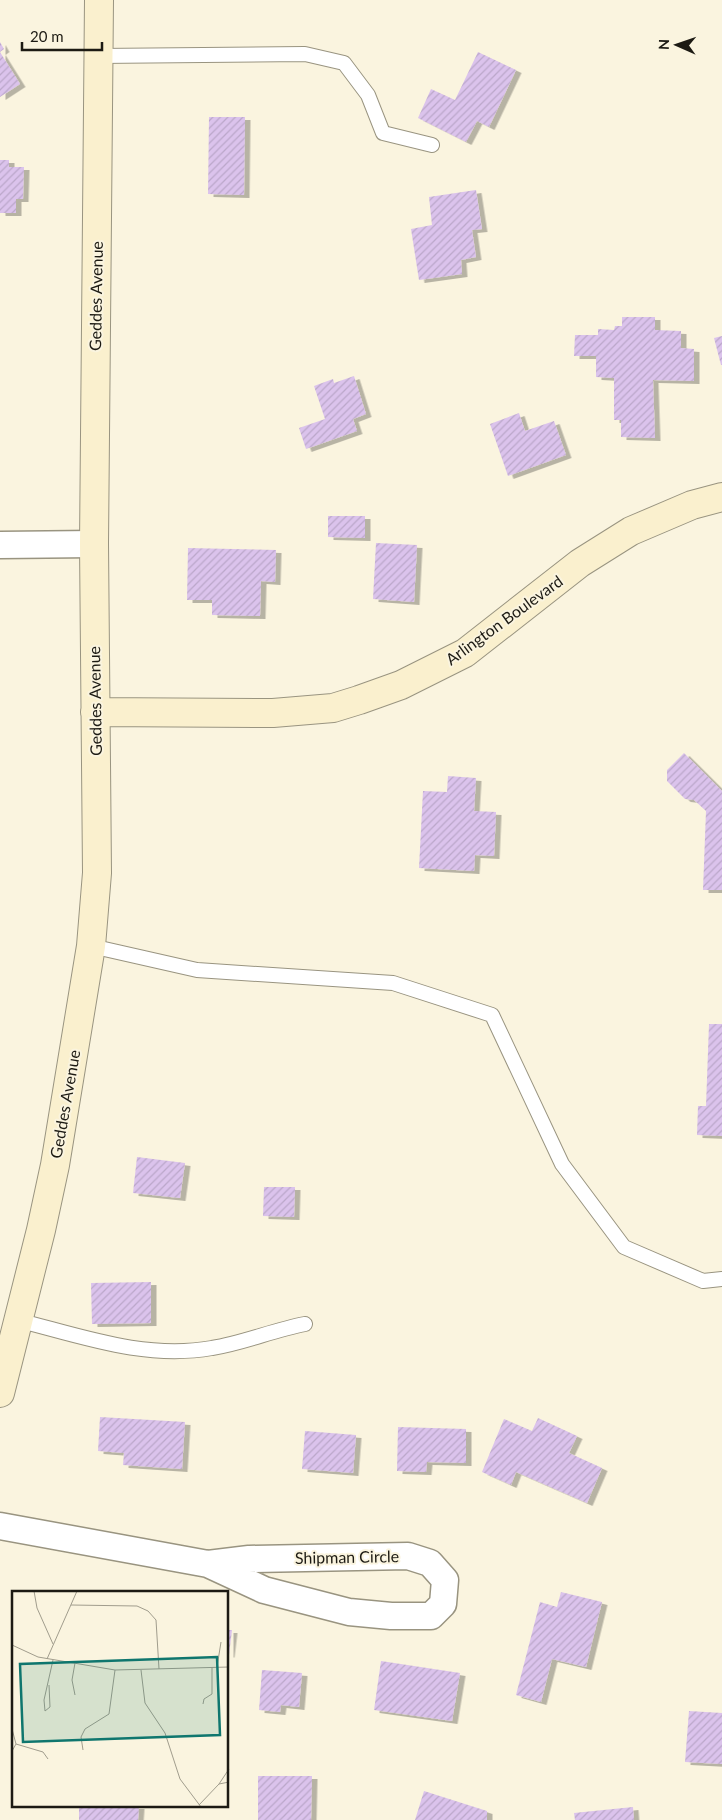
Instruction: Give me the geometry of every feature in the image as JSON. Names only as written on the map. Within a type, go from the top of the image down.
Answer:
[{"type":"main road","name":"Geddes Avenue","points":[[0,1393],[41,1230],[55,1165],[91,946],[97,873],[94,544],[98,56],[94,2]]},
{"type":"main road","name":"Arlington Boulevard","points":[[95,712],[273,713],[333,708],[359,700],[401,685],[465,653],[580,563],[631,531],[692,504],[722,497]]},
{"type":"street","points":[[0,545],[94,544]]},
{"type":"street","name":"Shipman Circle","points":[[0,1526],[208,1564],[264,1590],[349,1612],[391,1616],[431,1616],[442,1604],[445,1580],[430,1563],[408,1556],[249,1559],[208,1564]]},
{"type":"lane","points":[[98,56],[305,54],[344,63],[368,95],[383,133],[432,145]]},
{"type":"lane","points":[[91,946],[197,970],[393,983],[492,1015],[562,1164],[624,1247],[702,1281],[722,1279]]},
{"type":"lane","points":[[17,1320],[138,1350],[173,1352],[212,1348],[305,1324]]},
{"type":"building","points":[[0,42],[4,49],[0,52]]},
{"type":"building","points":[[0,52],[20,84],[0,97]]},
{"type":"building","points":[[478,52],[516,70],[489,127],[477,121],[466,142],[418,118],[431,89],[455,100]]},
{"type":"building","points":[[209,117],[245,117],[244,195],[208,194]]},
{"type":"building","points":[[0,160],[9,160],[9,167],[24,167],[23,199],[16,199],[16,213],[0,213]]},
{"type":"building","points":[[476,190],[482,229],[472,230],[476,257],[461,260],[462,274],[419,280],[411,229],[432,225],[429,197]]},
{"type":"building","points":[[622,317],[655,317],[655,330],[681,331],[681,348],[694,349],[694,381],[653,380],[655,438],[621,437],[621,420],[614,420],[614,378],[596,377],[596,356],[574,356],[575,335],[598,335],[598,329],[614,330],[615,326],[622,326]]},
{"type":"building","points":[[722,336],[722,365],[721,365],[714,338]]},
{"type":"building","points":[[354,376],[366,414],[353,419],[357,431],[306,449],[299,428],[325,419],[314,386],[333,379],[334,383]]},
{"type":"building","points":[[519,413],[525,431],[554,421],[566,455],[508,476],[490,424]]},
{"type":"building","points":[[328,516],[365,516],[365,538],[328,537]]},
{"type":"building","points":[[376,543],[417,545],[414,602],[373,599]]},
{"type":"building","points":[[188,548],[276,550],[275,582],[261,581],[260,616],[212,615],[212,600],[187,600]]},
{"type":"building","points":[[684,753],[722,791],[722,890],[703,890],[706,811],[694,800],[685,799],[667,781],[667,770]]},
{"type":"building","points":[[448,776],[476,778],[474,811],[496,812],[494,856],[475,855],[474,871],[419,868],[423,791],[447,792]]},
{"type":"building","points":[[709,1024],[722,1024],[722,1136],[697,1135],[698,1106],[706,1106]]},
{"type":"building","points":[[137,1157],[185,1163],[180,1198],[133,1193]]},
{"type":"building","points":[[264,1187],[295,1187],[294,1217],[263,1216]]},
{"type":"building","points":[[151,1282],[151,1323],[92,1324],[91,1283]]},
{"type":"building","points":[[100,1417],[185,1422],[182,1469],[123,1465],[124,1453],[98,1451]]},
{"type":"building","points":[[538,1418],[577,1436],[569,1453],[602,1468],[587,1503],[516,1472],[511,1485],[482,1472],[504,1419],[532,1431]]},
{"type":"building","points":[[398,1427],[466,1429],[466,1463],[427,1462],[426,1472],[397,1471]]},
{"type":"building","points":[[305,1431],[356,1435],[353,1473],[302,1469]]},
{"type":"building","points":[[561,1592],[602,1602],[586,1667],[552,1659],[541,1702],[516,1695],[540,1602],[557,1607]]},
{"type":"building","points":[[229,1630],[232,1630],[229,1655]]},
{"type":"building","points":[[381,1661],[460,1673],[452,1721],[374,1710]]},
{"type":"building","points":[[262,1670],[302,1673],[299,1707],[281,1705],[280,1712],[259,1710]]},
{"type":"building","points":[[689,1711],[722,1713],[722,1764],[685,1762]]},
{"type":"building","points":[[258,1776],[312,1776],[311,1820],[258,1820]]},
{"type":"building","points":[[424,1791],[487,1811],[487,1820],[415,1820]]},
{"type":"building","points":[[633,1807],[634,1820],[575,1820],[574,1813]]},
{"type":"building","points":[[79,1808],[139,1808],[138,1820],[79,1820]]}]
